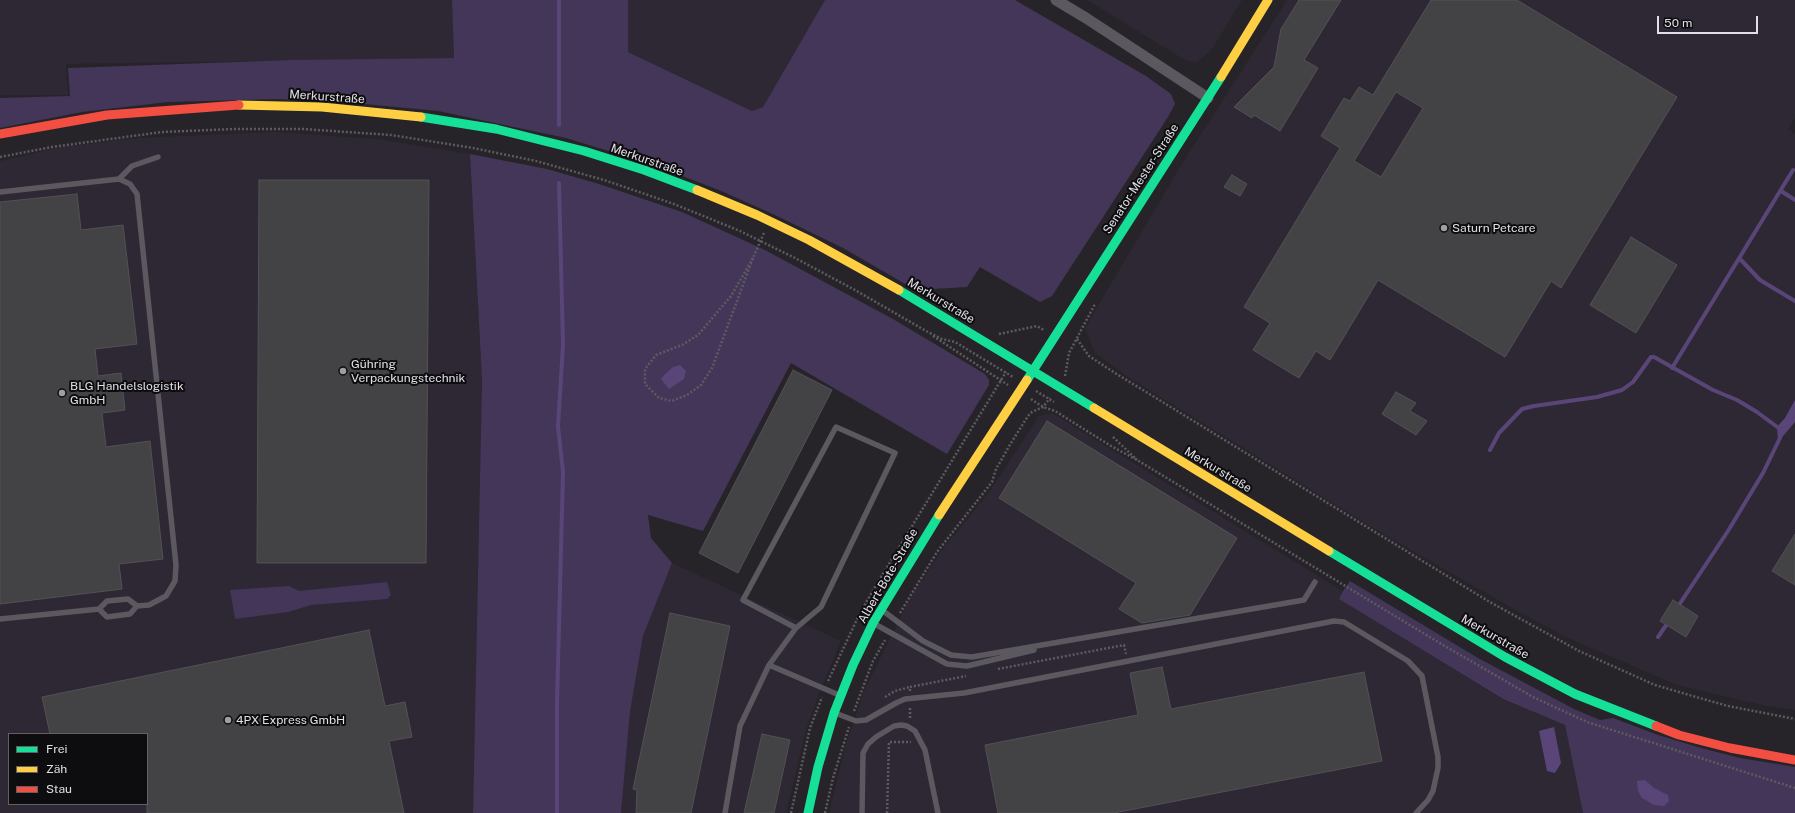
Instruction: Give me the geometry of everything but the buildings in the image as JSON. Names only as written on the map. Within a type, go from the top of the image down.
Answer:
[{"type":"street","points":[[1056,0],[1208,98]]},
{"type":"street","name":"Senator-Mester-Straße","points":[[1033,371],[1208,98],[1268,0]]},
{"type":"street","name":"Merkurstraße","points":[[0,134],[107,115],[244,105],[320,107],[402,114],[496,129],[584,151],[644,170],[702,192],[770,222],[865,271],[1058,386],[1444,621],[1505,657],[1574,694],[1679,735],[1730,748],[1795,760]]},
{"type":"street","name":"Albert-Bote-Straße","points":[[808,813],[818,767],[834,713],[853,665],[873,623],[922,540],[1033,371]]},
{"type":"lane","points":[[119,179],[132,166],[158,157]]},
{"type":"lane","points":[[0,192],[119,179],[130,184],[138,194],[176,565],[175,581],[166,596],[149,605],[137,606],[128,599],[107,601],[99,609],[0,619]]},
{"type":"lane","points":[[725,813],[740,726],[769,666],[796,628],[821,607],[895,453],[836,427],[744,600],[796,628]]},
{"type":"lane","points":[[881,610],[923,641],[951,655],[972,657],[1304,600],[1315,582]]},
{"type":"lane","points":[[99,609],[107,616],[130,614],[137,606]]},
{"type":"lane","points":[[834,713],[856,721],[866,720],[905,699],[964,693],[1334,621],[1344,622],[1408,660],[1422,676],[1438,757],[1438,768],[1433,791],[1428,800],[1416,813]]},
{"type":"lane","points":[[873,623],[947,664],[968,666],[1083,639]]},
{"type":"lane","points":[[769,666],[841,695]]},
{"type":"lane","points":[[862,813],[863,753],[868,744],[876,737],[894,726],[901,725],[907,726],[915,731],[921,740],[925,750],[938,813]]},
{"type":"path","points":[[0,157],[52,146],[109,138],[233,129],[303,129],[391,135],[473,148],[536,161],[604,180],[674,204],[761,241],[855,290],[926,331]]},
{"type":"path","points":[[753,258],[731,296],[698,335],[656,356],[645,369],[645,384],[659,398],[672,401],[687,395],[701,385],[712,368],[753,258],[770,222]]},
{"type":"path","points":[[996,334],[1037,326],[1056,336],[1072,347]]},
{"type":"path","points":[[1076,339],[1089,356],[1097,362],[1421,560],[1536,628],[1585,654],[1655,684],[1728,706],[1795,719]]},
{"type":"path","points":[[895,620],[913,589],[938,552],[992,482],[996,469],[1028,416],[1050,400],[1058,386]]},
{"type":"path","points":[[826,813],[833,778],[851,719],[873,661],[889,632]]},
{"type":"shaded area","points":[[0,0],[452,0],[454,58],[66,64],[68,95],[0,95]]},
{"type":"shaded area","points":[[452,0],[628,0],[628,52],[752,111],[763,107],[825,0],[1015,0],[1146,76],[1171,94],[1175,104],[1052,296],[1040,302],[980,267],[967,287],[933,289],[926,296],[843,248],[775,215],[719,190],[648,163],[566,138],[438,111],[354,103],[278,99],[168,102],[82,112],[0,128],[0,98],[70,96],[68,68],[292,60],[454,58]]},
{"type":"shaded area","points":[[628,0],[825,0],[763,107],[752,111],[628,52]]},
{"type":"shaded area","points":[[1087,0],[1242,0],[1210,52],[1196,63],[1185,60]]},
{"type":"shaded area","points":[[1287,0],[1795,0],[1795,118],[1788,129],[1795,134],[1795,710],[1766,706],[1677,685],[1570,639],[1519,612],[1378,531],[1128,377],[1095,353],[1085,328],[1180,167]]},
{"type":"shaded area","points":[[275,132],[378,139],[470,154],[482,380],[473,813],[0,813],[0,161],[61,147],[136,138]]},
{"type":"shaded area","points":[[470,154],[547,169],[599,184],[682,212],[765,250],[893,319],[985,374],[989,380],[989,385],[947,454],[791,363],[703,531],[648,515],[651,538],[672,563],[643,636],[630,712],[621,813],[473,813],[482,380]]},
{"type":"shaded area","points":[[680,365],[686,371],[684,379],[669,389],[661,379],[673,367]]},
{"type":"shaded area","points":[[1795,400],[1795,422],[1778,442],[1777,427],[1785,418]]},
{"type":"shaded area","points":[[1052,413],[1343,591],[1339,599],[1502,699],[1565,725],[1583,813],[829,813],[845,747],[864,691],[909,600],[942,550],[990,491],[1039,416]]},
{"type":"shaded area","points":[[672,563],[841,641],[806,730],[786,813],[621,813],[630,712],[643,636]]},
{"type":"shaded area","points":[[1350,581],[1478,658],[1574,709],[1600,720],[1613,718],[1658,735],[1701,748],[1740,758],[1795,767],[1795,813],[1583,813],[1565,725],[1503,699],[1339,599]]},
{"type":"shaded area","points":[[387,582],[391,595],[387,599],[311,605],[288,612],[235,619],[230,590],[289,586],[299,591]]},
{"type":"shaded area","points":[[1554,727],[1561,763],[1555,773],[1547,771],[1539,731]]},
{"type":"shaded area","points":[[1645,780],[1654,788],[1668,795],[1669,801],[1664,806],[1654,805],[1642,798],[1638,791],[1637,781]]},
{"type":"waterway","points":[[559,0],[559,125]]},
{"type":"waterway","points":[[1672,368],[1793,170]]},
{"type":"waterway","points":[[557,813],[557,703],[563,472],[558,426],[563,345],[559,183]]},
{"type":"waterway","points":[[1781,191],[1795,200]]},
{"type":"waterway","points":[[1740,259],[1760,280],[1795,301]]},
{"type":"waterway","points":[[1490,450],[1499,433],[1522,409],[1597,397],[1622,390],[1633,382],[1651,357],[1654,357],[1713,390],[1737,400],[1757,412],[1780,429]]},
{"type":"waterway","points":[[1677,608],[1728,531],[1763,473],[1780,438]]},
{"type":"waterway","points":[[1658,637],[1669,621]]},
{"type":"traffic: fast","points":[[1027,380],[1221,77]]},
{"type":"traffic: fast","points":[[421,117],[496,129],[584,151],[644,170],[697,190]]},
{"type":"traffic: fast","points":[[899,290],[1094,408]]},
{"type":"traffic: fast","points":[[808,813],[818,767],[834,713],[853,665],[873,623],[939,515]]},
{"type":"traffic: fast","points":[[1329,551],[1505,657],[1575,694],[1656,726]]},
{"type":"traffic: slow","points":[[1221,77],[1268,0]]},
{"type":"traffic: slow","points":[[239,105],[322,107],[421,117]]},
{"type":"traffic: slow","points":[[697,190],[757,215],[809,240],[899,290]]},
{"type":"traffic: slow","points":[[939,515],[1027,380]]},
{"type":"traffic: slow","points":[[1094,408],[1329,551]]},
{"type":"traffic: jam","points":[[0,134],[107,115],[239,105]]},
{"type":"traffic: jam","points":[[1656,726],[1679,735],[1730,748],[1795,760]]},
{"type":"place","name":"Saturn Petcare","points":[[1444,228]]},
{"type":"place","name":"Gühring Verpackungstechnik","points":[[343,371]]},
{"type":"place","name":"BLG Handelslogistik GmbH","points":[[62,393]]},
{"type":"place","name":"4PX Express GmbH","points":[[228,720]]}]
